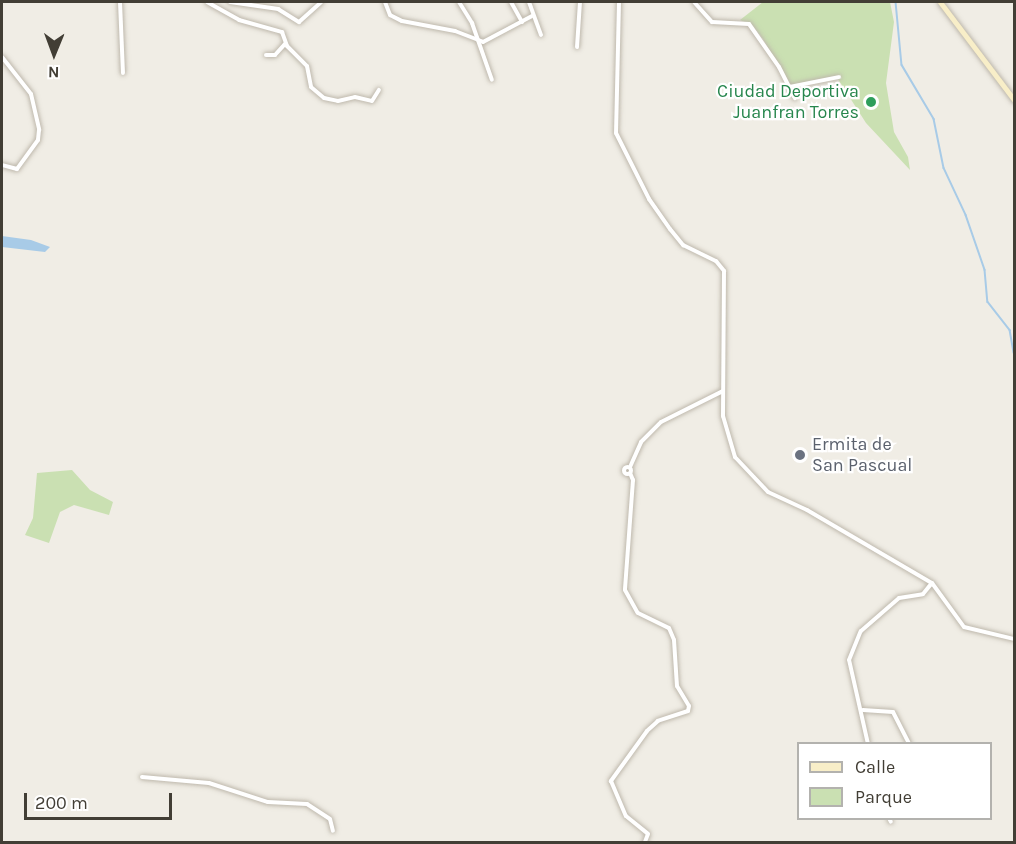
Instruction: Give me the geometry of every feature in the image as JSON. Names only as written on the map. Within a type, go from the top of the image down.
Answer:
[{"type":"street","points":[[120,2],[123,72]]},
{"type":"street","points":[[207,2],[239,20],[275,27],[282,32],[286,43],[307,66],[311,87],[324,98],[338,101],[355,97],[372,101],[379,90]]},
{"type":"street","points":[[230,2],[275,8],[299,22],[321,2]]},
{"type":"street","points":[[385,2],[397,19],[489,41],[532,16]]},
{"type":"street","points":[[459,2],[478,39],[492,80]]},
{"type":"street","points":[[511,2],[522,22]]},
{"type":"street","points":[[528,2],[541,35]]},
{"type":"street","points":[[577,47],[580,2]]},
{"type":"street","points":[[619,2],[616,133],[649,199],[670,229],[683,245],[716,261],[724,271],[723,416],[735,457],[768,492],[807,510],[932,583],[964,627],[1014,639]]},
{"type":"street","points":[[694,2],[712,22],[749,24],[795,98]]},
{"type":"street","points":[[940,2],[1014,100]]},
{"type":"street","points":[[266,55],[275,55],[286,43]]},
{"type":"street","points":[[2,57],[32,94],[39,130],[38,140],[17,169],[2,165]]},
{"type":"street","points":[[789,87],[839,77]]},
{"type":"street","points":[[645,843],[648,834],[626,816],[611,781],[637,749],[647,731],[658,721],[688,711],[689,706],[677,686],[674,640],[669,628],[638,613],[625,590],[633,480],[630,467],[640,442],[661,422],[723,391]]},
{"type":"street","points":[[867,742],[862,729],[863,710],[848,667],[861,631],[899,597],[923,594],[932,583]]},
{"type":"street","points":[[863,710],[893,712],[908,742]]},
{"type":"street","points":[[142,777],[209,783],[268,802],[307,804],[330,819],[333,831]]},
{"type":"green space","name":"Ciudad Deportiva Juanfran Torres","points":[[763,2],[890,2],[894,22],[886,83],[894,132],[908,157],[910,170],[866,123],[836,76],[791,85],[788,82],[753,26],[740,20]]},
{"type":"green space","points":[[72,470],[90,490],[113,502],[109,515],[74,505],[60,512],[49,543],[25,535],[33,518],[37,473]]},
{"type":"water","points":[[2,236],[31,240],[50,247],[45,252],[2,247]]},
{"type":"waterway","points":[[896,2],[902,65],[934,119],[944,168],[966,215],[985,270],[988,302],[1010,330],[1014,353]]},
{"type":"place","name":"Ciudad Deportiva Juanfran Torres","points":[[871,102]]},
{"type":"place","name":"Ermita de San Pascual","points":[[800,455]]}]
